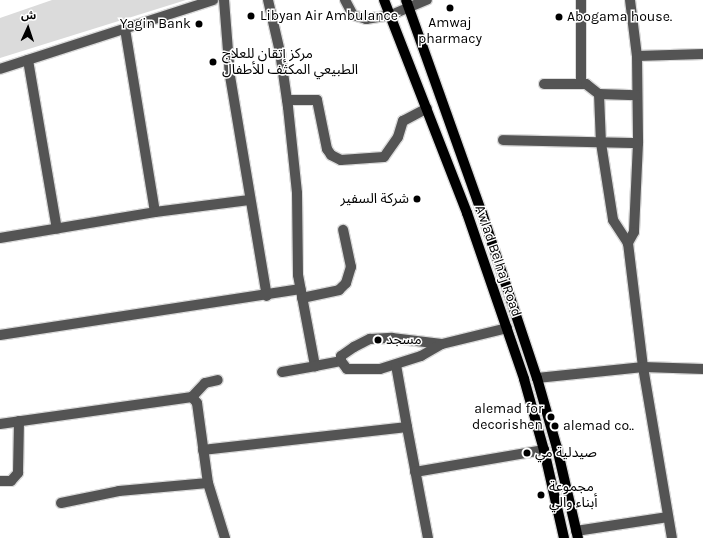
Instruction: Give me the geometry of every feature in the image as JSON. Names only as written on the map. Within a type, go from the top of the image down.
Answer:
[{"type":"main road","name":"Awlad Belhaj Road","points":[[384,0],[467,213],[507,328],[544,450],[564,538]]},
{"type":"main road","name":"Awlad Belhaj Road","points":[[407,4],[482,213],[538,378],[557,448],[577,534]]},
{"type":"street","points":[[0,69],[213,0]]},
{"type":"street","points":[[224,0],[230,76],[249,200],[267,296]]},
{"type":"street","points":[[268,0],[287,100],[297,193],[296,237],[301,294],[315,366]]},
{"type":"street","points":[[344,0],[349,12],[357,18],[366,20],[391,15],[407,4],[426,0]]},
{"type":"street","points":[[581,0],[581,84]]},
{"type":"street","points":[[628,243],[634,232],[638,143],[636,95],[637,56],[630,0]]},
{"type":"street","points":[[125,29],[155,212]]},
{"type":"street","points":[[637,56],[703,54]]},
{"type":"street","points":[[28,60],[57,229]]},
{"type":"street","points":[[544,84],[589,84],[599,94],[601,144],[613,220],[628,243],[643,367],[672,538]]},
{"type":"street","points":[[599,94],[636,95]]},
{"type":"street","points":[[287,100],[317,100],[327,149],[341,160],[386,156],[398,137],[403,121],[427,108]]},
{"type":"street","points":[[503,140],[601,144],[638,143]]},
{"type":"street","points":[[0,238],[155,212],[249,200]]},
{"type":"street","points":[[0,336],[267,296],[338,290],[346,283],[351,267],[343,230]]},
{"type":"street","points":[[442,344],[378,337],[358,344],[341,356],[341,361],[347,369],[362,370],[396,365],[421,356],[442,344],[507,328]]},
{"type":"street","points":[[282,372],[341,361]]},
{"type":"street","points":[[396,365],[414,472],[428,538]]},
{"type":"street","points":[[538,378],[643,367],[703,369]]},
{"type":"street","points":[[0,424],[192,397],[205,383],[218,380]]},
{"type":"street","points":[[192,397],[197,403],[208,483],[225,538]]},
{"type":"street","points":[[0,481],[11,481],[18,473],[19,421]]},
{"type":"street","points":[[204,450],[407,427]]},
{"type":"street","points":[[414,472],[544,450]]},
{"type":"street","points":[[61,503],[119,491],[208,483]]},
{"type":"street","points":[[577,534],[668,517]]},
{"type":"shaded area","points":[[52,0],[186,0],[0,58],[0,18]]},
{"type":"place","name":"Amwaj pharmacy","points":[[450,8]]},
{"type":"place","name":"Libyan Air Ambulance","points":[[251,16]]},
{"type":"place","name":"Abogama house.","points":[[559,17]]},
{"type":"place","name":"Yagin Bank","points":[[199,24]]},
{"type":"place","name":"مركز إتقان للعلاج الطبيعي المكثف للأطفال","points":[[213,62]]},
{"type":"place","name":"شركة السفير","points":[[417,199]]},
{"type":"place","name":"مسجد","points":[[378,340]]},
{"type":"place","name":"alemad for decorishen","points":[[551,417]]},
{"type":"place","name":"alemad co..","points":[[555,426]]},
{"type":"place","name":"صيدلية مي","points":[[527,453]]},
{"type":"place","name":"مجموعة أبناء والي","points":[[541,495]]}]
